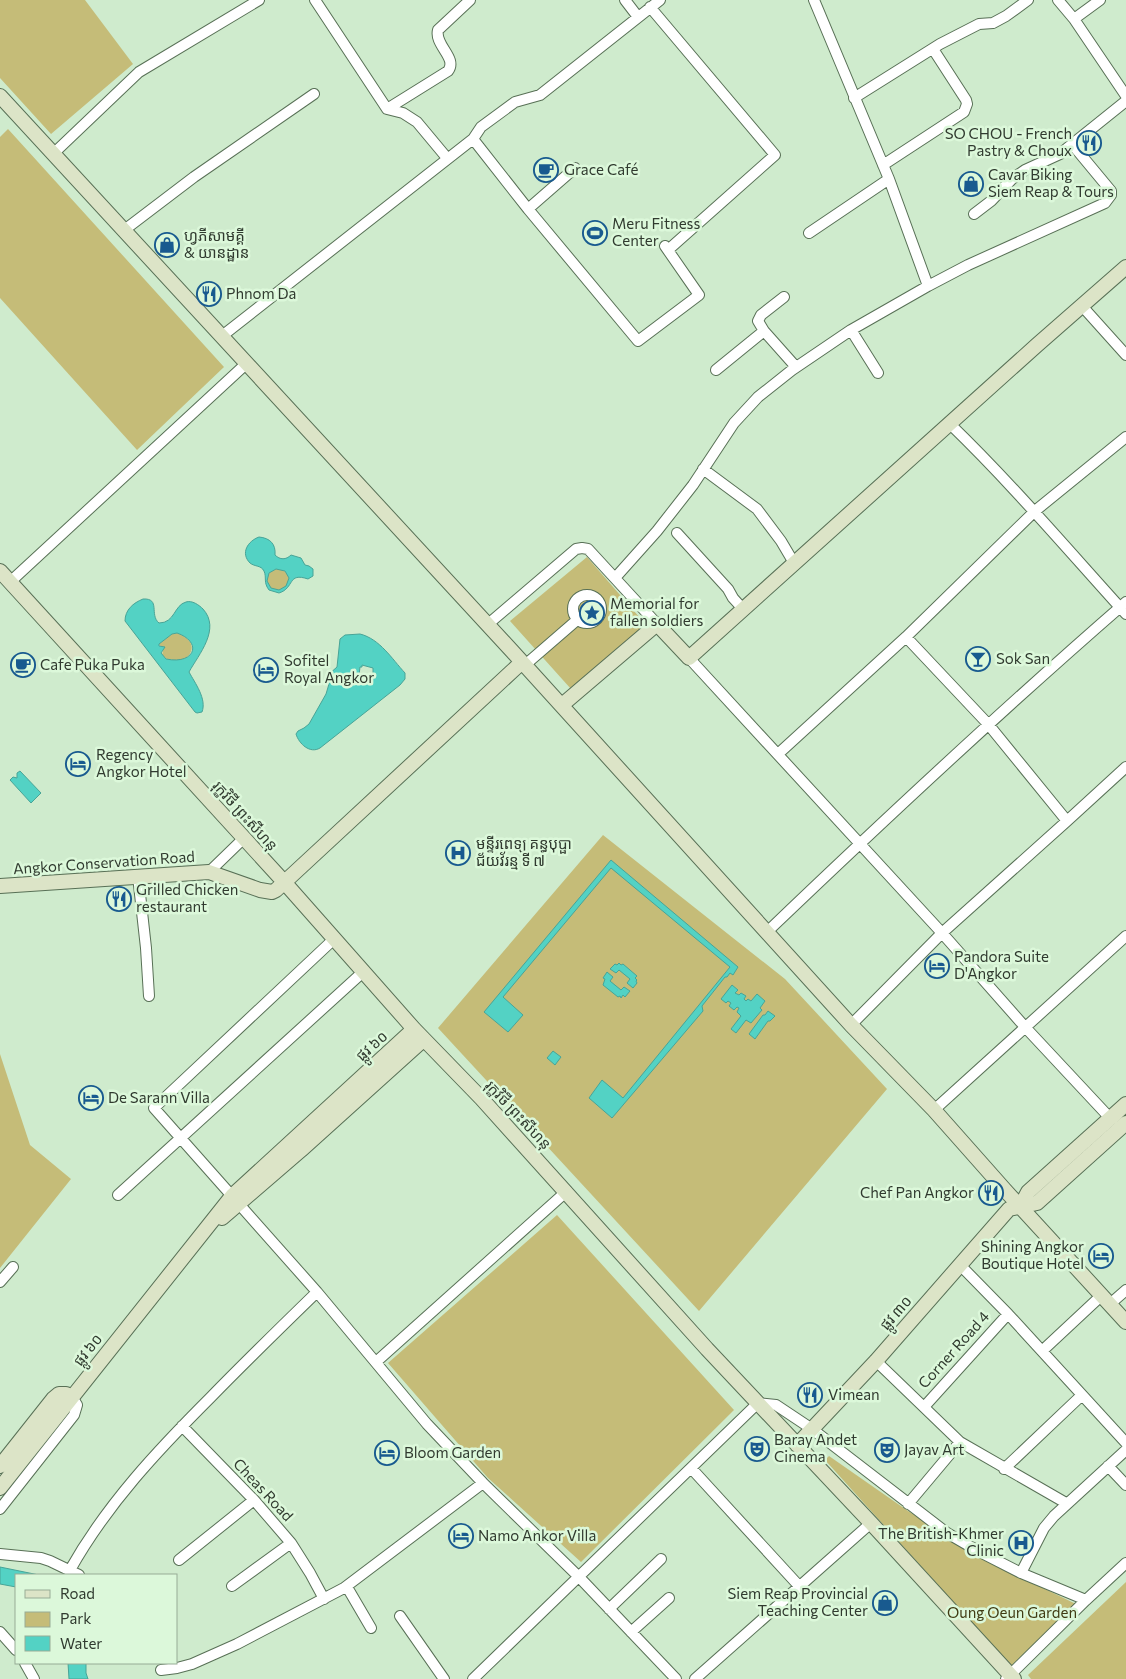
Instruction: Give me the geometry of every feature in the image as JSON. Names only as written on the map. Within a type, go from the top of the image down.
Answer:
[{"type":"street","points":[[53,154],[139,72],[259,0]]},
{"type":"street","points":[[315,0],[387,109],[403,113],[417,122],[447,158]]},
{"type":"street","points":[[387,109],[448,71],[451,67],[451,62],[436,36],[438,30],[470,0]]},
{"type":"street","points":[[625,0],[638,17]]},
{"type":"street","points":[[222,336],[473,139],[488,122],[515,102],[540,95],[660,0]]},
{"type":"street","points":[[814,0],[889,180],[928,286]]},
{"type":"street","points":[[854,98],[933,49],[979,24],[993,23],[1028,0]]},
{"type":"street","points":[[1058,0],[1074,19],[1126,96]]},
{"type":"street","points":[[1074,19],[1100,0]]},
{"type":"street","points":[[473,139],[528,209],[638,341],[699,295],[666,248],[775,155],[650,7]]},
{"type":"street","points":[[883,165],[964,112],[966,100],[933,49]]},
{"type":"street","points":[[123,231],[194,177],[314,94]]},
{"type":"street","points":[[0,96],[562,705],[851,1025],[934,1110],[1126,1322]]},
{"type":"street","points":[[974,214],[1024,170],[1060,154],[1126,101]]},
{"type":"street","points":[[615,578],[657,531],[734,423],[758,397],[796,367],[851,330],[928,286],[1105,203],[1111,195],[1111,191],[1072,144]]},
{"type":"street","points":[[528,209],[575,168]]},
{"type":"street","points":[[809,233],[889,180]]},
{"type":"street","points":[[690,658],[1126,267]]},
{"type":"street","points":[[784,297],[759,317],[758,321],[764,331],[796,367]]},
{"type":"street","points":[[1082,306],[1126,355]]},
{"type":"street","points":[[851,330],[878,372]]},
{"type":"street","points":[[716,370],[764,331]]},
{"type":"street","points":[[10,582],[247,363]]},
{"type":"street","points":[[768,931],[988,724],[1124,607],[980,453],[950,424]]},
{"type":"street","points":[[778,754],[906,637],[1035,511],[1126,438]]},
{"type":"street","points":[[702,469],[757,509],[781,541],[794,563]]},
{"type":"street","points":[[677,533],[728,588],[733,598],[743,609]]},
{"type":"street","points":[[487,625],[576,549],[588,549],[942,932],[1024,1027],[1110,1118]]},
{"type":"street","name":"រុក្ខវិថី ព្រះសីហនុ","points":[[0,571],[285,883],[419,1034],[567,1192],[758,1403],[871,1523],[1010,1678]]},
{"type":"street","points":[[243,839],[209,872],[260,890],[272,892],[278,889],[524,664],[577,620]]},
{"type":"street","points":[[562,705],[657,624]]},
{"type":"street","points":[[906,637],[988,724],[1068,821]]},
{"type":"street","points":[[851,1025],[942,932],[1126,767]]},
{"type":"street","name":"Angkor Conservation Road","points":[[0,886],[209,872]]},
{"type":"street","points":[[138,876],[149,996]]},
{"type":"street","points":[[934,1110],[1126,936]]},
{"type":"street","points":[[334,939],[154,1108],[317,1292],[426,1424],[579,1577],[676,1679]]},
{"type":"street","points":[[118,1195],[363,972]]},
{"type":"street","name":"ផ្លូវ ៦០","points":[[0,1488],[203,1234],[236,1200],[419,1034]]},
{"type":"street","name":"ផ្លូវ ៣០","points":[[1020,1207],[1028,1192],[1126,1104]]},
{"type":"street","name":"ផ្លូវ ៣០","points":[[797,1445],[876,1361],[1009,1209],[1037,1203],[1124,1128]]},
{"type":"street","points":[[376,1362],[567,1192]]},
{"type":"street","points":[[960,1265],[1126,1442]]},
{"type":"street","points":[[0,1282],[13,1267]]},
{"type":"street","points":[[1042,1351],[1106,1300],[1126,1290]]},
{"type":"street","points":[[0,1554],[41,1558],[74,1573],[108,1510],[138,1474],[182,1426],[317,1292]]},
{"type":"street","name":"Corner Road 4","points":[[924,1406],[1008,1314]]},
{"type":"street","points":[[876,1361],[960,1442],[1066,1503]]},
{"type":"street","points":[[0,1466],[53,1399],[59,1394],[66,1394],[72,1398],[77,1405],[74,1415],[0,1509]]},
{"type":"street","points":[[1004,1469],[1082,1395]]},
{"type":"street","points":[[474,1679],[758,1403],[776,1405],[812,1429],[947,1533],[1022,1573],[1086,1600]]},
{"type":"street","name":"Cheas Road","points":[[182,1426],[254,1500],[291,1543],[232,1586]]},
{"type":"street","points":[[908,1504],[960,1442]]},
{"type":"street","points":[[1022,1573],[1044,1528],[1066,1503],[1126,1450]]},
{"type":"street","points":[[1108,1466],[1126,1485]]},
{"type":"street","points":[[691,1468],[800,1587]]},
{"type":"street","points":[[161,1670],[192,1664],[237,1644],[347,1587],[483,1483]]},
{"type":"street","points":[[179,1560],[254,1500]]},
{"type":"street","points":[[695,1679],[871,1523]]},
{"type":"street","points":[[291,1543],[324,1599]]},
{"type":"street","points":[[609,1609],[661,1559]]},
{"type":"street","points":[[1010,1678],[1086,1600],[1126,1563]]},
{"type":"street","points":[[347,1587],[371,1628]]},
{"type":"street","points":[[631,1632],[669,1598]]},
{"type":"street","points":[[400,1616],[444,1679]]},
{"type":"street","points":[[0,1632],[15,1649]]},
{"type":"street","points":[[26,1664],[34,1679]]},
{"type":"green space","points":[[0,0],[85,0],[133,64],[51,134],[0,78]]},
{"type":"green space","points":[[8,129],[224,367],[137,450],[0,298],[0,137]]},
{"type":"green space","points":[[587,557],[647,626],[571,689],[510,621]]},
{"type":"green space","points":[[278,569],[286,572],[289,580],[286,588],[278,591],[270,588],[267,580],[270,572]]},
{"type":"green space","points":[[177,633],[187,638],[192,650],[189,656],[183,660],[169,660],[162,655],[163,650],[159,644],[172,634]]},
{"type":"green space","points":[[603,835],[785,979],[887,1089],[699,1311],[438,1028]]},
{"type":"green space","points":[[0,1054],[30,1145],[71,1179],[0,1268]]},
{"type":"green space","points":[[557,1215],[734,1410],[581,1562],[488,1478],[388,1363]]},
{"type":"green space","name":"Oung Oeun Garden","points":[[829,1456],[908,1511],[991,1563],[1076,1604],[1011,1666],[825,1460]]},
{"type":"green space","points":[[1126,1582],[1126,1679],[1031,1679],[1028,1675]]},
{"type":"water","points":[[259,537],[269,540],[273,545],[275,555],[281,559],[291,555],[301,558],[305,565],[313,569],[313,576],[308,579],[301,577],[294,579],[284,591],[279,593],[269,590],[266,585],[263,569],[250,563],[247,559],[247,548]],"holes":[[[276,569],[285,571],[289,578],[286,586],[279,590],[271,588],[267,581],[269,573]]]},
{"type":"water","points":[[148,599],[152,601],[156,620],[159,623],[168,620],[182,604],[188,602],[193,602],[200,606],[208,617],[210,625],[207,641],[189,672],[202,697],[202,712],[195,712],[125,621],[128,610],[139,601]],"holes":[[[177,633],[185,637],[193,647],[189,656],[184,659],[166,659],[161,653],[165,647],[159,646],[159,644],[172,634]]]},
{"type":"water","points":[[360,634],[374,640],[405,673],[405,679],[400,685],[320,748],[312,750],[302,744],[296,734],[309,724],[326,694],[329,684],[328,675],[337,667],[340,639],[345,635]],"holes":[[[362,665],[373,668],[373,676],[370,676],[370,679],[361,678],[359,675]]]},
{"type":"water","points":[[20,771],[41,793],[31,803],[10,780],[13,777],[17,778],[17,773]]},
{"type":"water","points":[[611,860],[738,967],[733,975],[730,973],[725,977],[702,1006],[703,1011],[612,1118],[589,1098],[602,1080],[623,1098],[730,967],[611,868],[503,997],[523,1015],[508,1032],[484,1012]]},
{"type":"water","points":[[619,963],[623,964],[637,976],[635,978],[637,983],[633,988],[627,983],[630,979],[619,970],[616,973],[610,969]]},
{"type":"water","points":[[607,972],[613,977],[610,981],[621,990],[624,987],[630,991],[625,997],[623,995],[621,998],[620,996],[618,997],[603,985],[605,979],[603,978]]},
{"type":"water","points":[[732,985],[738,990],[735,993],[739,995],[741,993],[746,996],[744,999],[746,1001],[748,999],[751,1001],[757,994],[765,1001],[760,1008],[762,1010],[751,1023],[746,1020],[736,1033],[731,1029],[741,1016],[737,1012],[739,1008],[737,1007],[734,1010],[729,1006],[731,1003],[728,1001],[726,1003],[721,999]]},
{"type":"water","points":[[768,1011],[775,1016],[768,1021],[755,1039],[749,1034]]},
{"type":"water","points":[[553,1051],[561,1057],[555,1065],[547,1058]]},
{"type":"water","points":[[0,1567],[34,1574],[15,1574],[15,1587],[0,1584]]},
{"type":"water","points":[[68,1664],[86,1664],[88,1679],[69,1679]]},
{"type":"place","name":"SO CHOU - French Pastry & Choux","points":[[1089,143]]},
{"type":"place","name":"Grace Café","points":[[546,170]]},
{"type":"place","name":"Cavar Biking Siem Reap & Tours","points":[[971,184]]},
{"type":"place","name":"Meru Fitness Center","points":[[595,233]]},
{"type":"place","name":"ហ្វភីសាមគ្គី & យានដ្ឋាន","points":[[167,245]]},
{"type":"place","name":"Phnom Da","points":[[209,294]]},
{"type":"place","name":"Memorial for fallen soldiers","points":[[592,613]]},
{"type":"place","name":"Sok San","points":[[978,659]]},
{"type":"place","name":"Cafe Puka Puka","points":[[23,665]]},
{"type":"place","name":"Sofitel Royal Angkor","points":[[266,670]]},
{"type":"place","name":"Regency Angkor Hotel","points":[[78,764]]},
{"type":"place","name":"មន្ទីរពេទ្យ គន្ធបុប្ផា ជ័យវ័រន្ម ទី ៧","points":[[458,853]]},
{"type":"place","name":"Grilled Chicken restaurant","points":[[119,899]]},
{"type":"place","name":"Pandora Suite D'Angkor","points":[[937,966]]},
{"type":"place","name":"De Sarann Villa","points":[[91,1098]]},
{"type":"place","name":"Chef Pan Angkor","points":[[991,1193]]},
{"type":"place","name":"Shining Angkor Boutique Hotel","points":[[1101,1256]]},
{"type":"place","name":"Vimean","points":[[810,1395]]},
{"type":"place","name":"Baray Andet Cinema","points":[[757,1449]]},
{"type":"place","name":"Jayav Art","points":[[887,1450]]},
{"type":"place","name":"Bloom Garden","points":[[387,1453]]},
{"type":"place","name":"Namo Ankor Villa","points":[[461,1536]]},
{"type":"place","name":"The British-Khmer Clinic","points":[[1021,1543]]},
{"type":"place","name":"Siem Reap Provincial Teaching Center","points":[[885,1603]]}]
